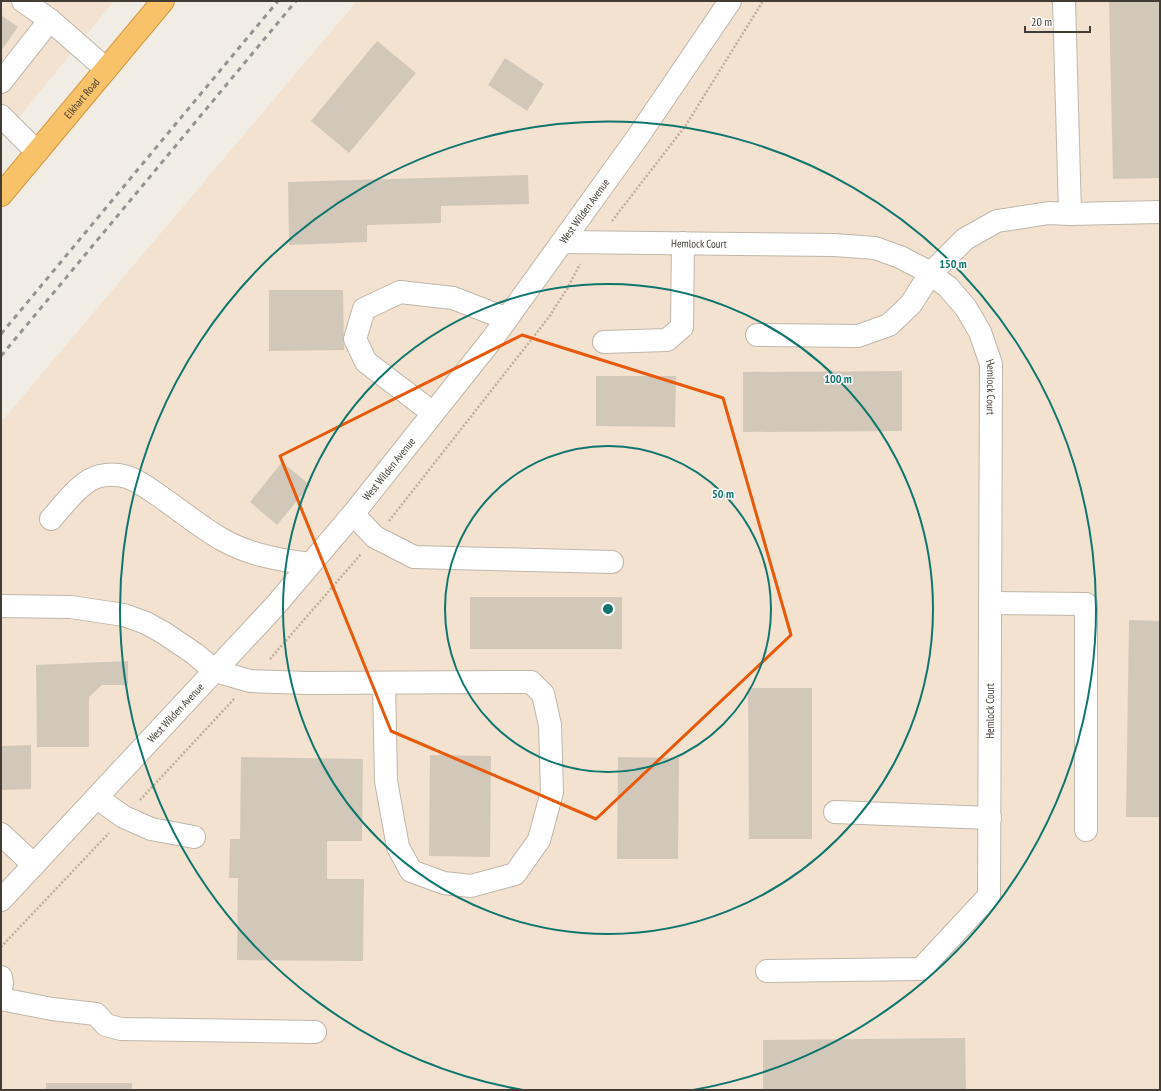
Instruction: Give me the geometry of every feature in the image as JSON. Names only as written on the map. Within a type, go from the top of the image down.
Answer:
[{"type":"highway","name":"Elkhart Road","points":[[1,195],[163,1]]},
{"type":"street","points":[[23,1],[50,20],[106,69]]},
{"type":"street","name":"West Wilden Avenue","points":[[1,900],[275,606],[353,514],[507,319],[638,138],[730,1]]},
{"type":"street","points":[[1064,1],[1070,214]]},
{"type":"street","points":[[1,82],[50,20]]},
{"type":"street","points":[[1,116],[37,152]]},
{"type":"street","points":[[757,335],[858,336],[889,325],[911,304],[930,274],[965,239],[997,221],[1049,213],[1160,212]]},
{"type":"street","name":"Hemlock Court","points":[[563,242],[834,245],[875,248],[900,257],[930,274],[948,287],[966,308],[980,332],[991,364],[989,896],[921,969],[767,971]]},
{"type":"street","points":[[604,342],[667,340],[682,327],[683,244]]},
{"type":"street","points":[[433,413],[366,362],[355,339],[364,309],[400,292],[453,298],[507,319]]},
{"type":"street","points":[[51,519],[85,482],[98,476],[112,474],[126,477],[140,483],[198,525],[224,541],[253,553],[310,564]]},
{"type":"street","points":[[353,514],[375,537],[414,557],[612,562]]},
{"type":"street","points":[[990,603],[1086,604],[1086,830]]},
{"type":"street","points":[[1,606],[71,607],[124,615],[146,623],[164,633],[195,654],[215,671],[250,681],[308,683],[531,682],[543,694],[550,725],[552,792],[539,840],[515,874],[471,886],[444,883],[411,871],[398,847],[386,781],[384,683]]},
{"type":"street","points":[[97,798],[124,817],[151,829],[194,836]]},
{"type":"street","points":[[835,812],[990,818]]},
{"type":"street","points":[[1,834],[34,865]]},
{"type":"street","points":[[1,977],[1,988]]},
{"type":"street","points":[[1,999],[52,1009],[96,1014],[106,1025],[121,1029],[315,1032]]},
{"type":"highlighted area","points":[[522,335],[723,398],[791,635],[596,819],[391,731],[280,456]]},
{"type":"shaded area","points":[[1,1],[114,1],[1,139]]},
{"type":"shaded area","points":[[357,1],[1160,1],[1160,1090],[1,1090],[1,422]]},
{"type":"building","points":[[1109,1],[1160,1],[1160,178],[1113,179]]},
{"type":"building","points":[[1,15],[18,27],[1,51]]},
{"type":"building","points":[[377,41],[416,73],[349,153],[311,121]]},
{"type":"building","points":[[505,58],[544,84],[527,111],[488,85]]},
{"type":"building","points":[[528,175],[529,204],[441,206],[441,223],[367,225],[367,242],[289,245],[288,182]]},
{"type":"building","points":[[269,290],[343,290],[344,350],[269,351]]},
{"type":"building","points":[[902,371],[902,431],[743,432],[743,372]]},
{"type":"building","points":[[596,376],[676,376],[675,427],[596,426]]},
{"type":"building","points":[[282,462],[310,485],[277,525],[250,502]]},
{"type":"building","points":[[470,597],[622,597],[622,649],[470,649]]},
{"type":"building","points":[[1129,620],[1160,621],[1160,817],[1126,817]]},
{"type":"building","points":[[128,661],[128,685],[102,685],[89,697],[89,747],[37,747],[36,665]]},
{"type":"building","points":[[748,688],[812,688],[812,839],[749,839]]},
{"type":"building","points":[[31,745],[31,789],[1,790],[1,746]]},
{"type":"building","points":[[430,755],[491,756],[490,857],[429,856]]},
{"type":"building","points":[[241,757],[363,759],[362,841],[327,841],[327,879],[364,879],[363,961],[237,960],[238,878],[229,878],[230,839],[240,839]]},
{"type":"building","points":[[618,757],[679,758],[678,859],[617,859]]},
{"type":"building","points":[[965,1038],[966,1090],[763,1090],[763,1040]]},
{"type":"building","points":[[46,1083],[132,1083],[132,1090],[46,1090]]},
{"type":"railway","points":[[1,334],[278,1]]},
{"type":"railway","points":[[1,356],[296,1]]}]
